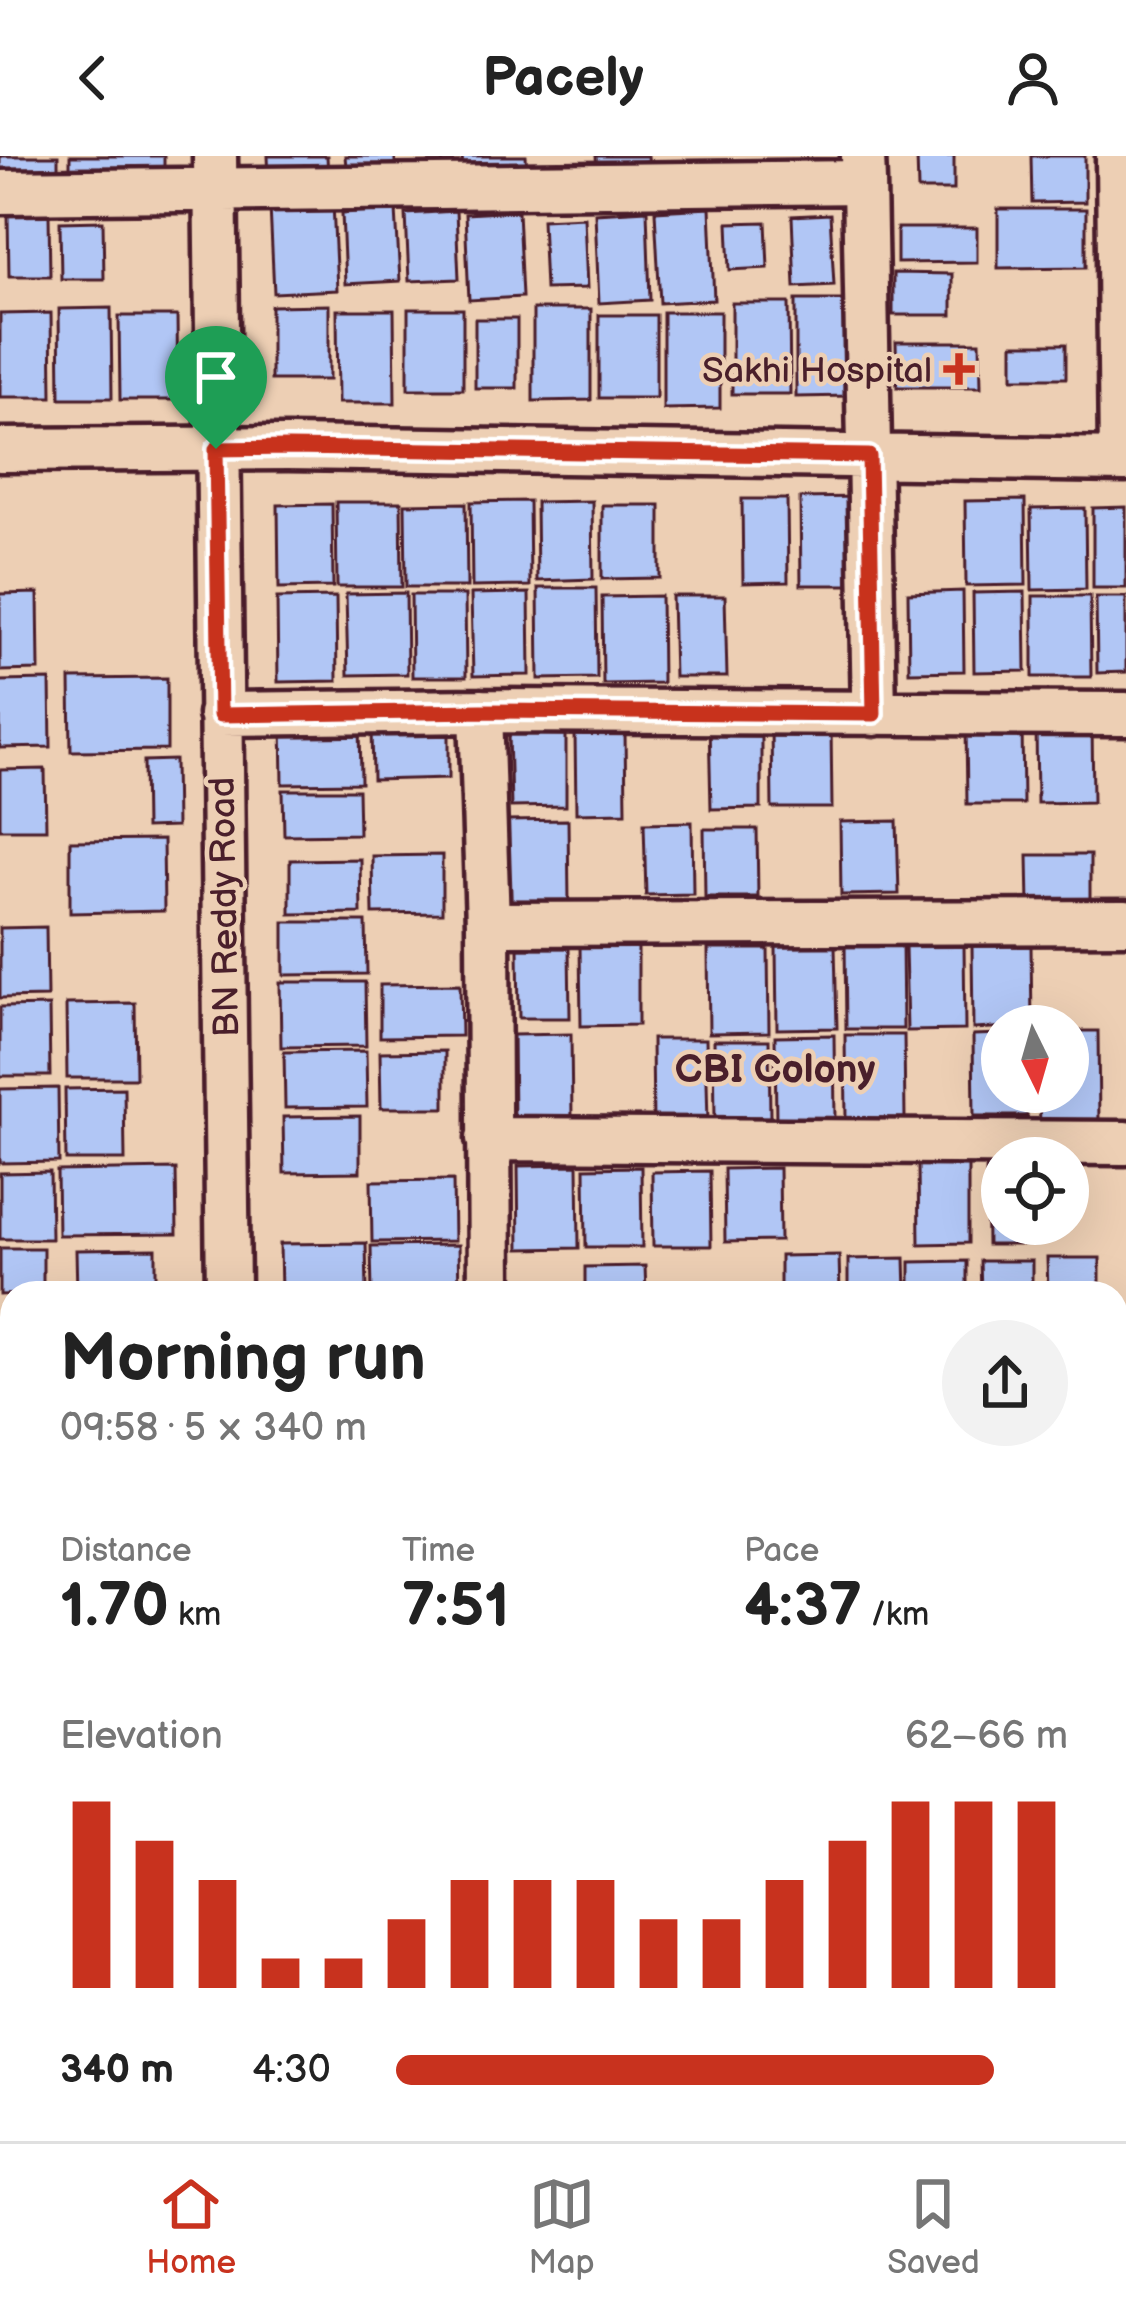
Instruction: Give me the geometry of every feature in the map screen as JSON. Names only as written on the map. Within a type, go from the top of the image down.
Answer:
[{"type":"street","points":[[0,450],[1123,460],[1123,227],[1118,156]]},
{"type":"street","points":[[0,191],[215,172],[864,169],[874,714]]},
{"type":"street","name":"BN Reddy Road","points":[[215,172],[228,1281]]},
{"type":"street","points":[[481,711],[488,924],[490,1281]]},
{"type":"street","points":[[220,715],[481,711],[1126,714]]},
{"type":"street","points":[[488,924],[1126,922]]},
{"type":"street","points":[[488,1139],[1126,1143]]},
{"type":"building","points":[[0,156],[58,156],[58,177],[0,178]]},
{"type":"building","points":[[70,156],[164,156],[164,175],[70,176]]},
{"type":"building","points":[[268,156],[327,156],[328,176],[269,179]]},
{"type":"building","points":[[345,156],[395,156],[395,165],[346,167]]},
{"type":"building","points":[[462,156],[526,156],[527,170],[463,173]]},
{"type":"building","points":[[596,156],[648,156],[649,167],[597,169]]},
{"type":"building","points":[[917,156],[954,156],[954,190],[918,190]]},
{"type":"building","points":[[1031,156],[1085,156],[1085,202],[1032,203]]},
{"type":"building","points":[[333,203],[337,290],[274,293],[270,206]]},
{"type":"building","points":[[710,208],[714,300],[660,303],[655,211]]},
{"type":"building","points":[[998,209],[1086,209],[1086,267],[998,268]]},
{"type":"building","points":[[396,210],[400,281],[345,284],[342,213]]},
{"type":"building","points":[[647,210],[650,300],[599,303],[595,213]]},
{"type":"building","points":[[456,211],[459,279],[409,281],[406,214]]},
{"type":"building","points":[[518,211],[522,297],[469,300],[465,214]]},
{"type":"building","points":[[830,214],[834,285],[795,287],[792,216]]},
{"type":"building","points":[[8,215],[49,215],[50,276],[9,276]]},
{"type":"building","points":[[584,217],[587,288],[545,289],[542,219]]},
{"type":"building","points":[[103,221],[104,279],[61,279],[60,222]]},
{"type":"building","points":[[766,222],[768,268],[730,270],[728,223]]},
{"type":"building","points":[[897,228],[977,228],[977,262],[897,263]]},
{"type":"building","points":[[893,273],[952,274],[952,315],[893,315]]},
{"type":"building","points":[[796,300],[850,300],[850,396],[796,397]]},
{"type":"building","points":[[732,303],[789,303],[790,394],[732,394]]},
{"type":"building","points":[[329,305],[329,380],[271,380],[271,306]]},
{"type":"building","points":[[111,308],[112,398],[60,398],[59,309]]},
{"type":"building","points":[[408,309],[463,309],[463,389],[408,389]]},
{"type":"building","points":[[533,309],[591,309],[591,400],[533,401]]},
{"type":"building","points":[[337,310],[394,310],[395,403],[338,403]]},
{"type":"building","points":[[663,312],[720,312],[720,408],[663,409]]},
{"type":"building","points":[[51,313],[52,397],[0,397],[0,314]]},
{"type":"building","points":[[599,315],[656,315],[656,398],[599,398]]},
{"type":"building","points":[[119,316],[177,316],[178,400],[120,400]]},
{"type":"building","points":[[475,319],[517,319],[517,388],[475,388]]},
{"type":"building","points":[[896,342],[980,342],[981,387],[897,387]]},
{"type":"building","points":[[1013,344],[1066,344],[1066,378],[1013,378]]},
{"type":"building","points":[[859,497],[861,585],[801,585],[800,498]]},
{"type":"building","points":[[742,499],[787,499],[788,582],[743,583]]},
{"type":"building","points":[[1025,500],[1026,585],[966,586],[965,501]]},
{"type":"building","points":[[529,501],[530,586],[472,587],[471,502]]},
{"type":"building","points":[[592,501],[593,579],[537,581],[536,502]]},
{"type":"building","points":[[336,502],[401,502],[402,587],[337,587]]},
{"type":"building","points":[[466,503],[467,587],[406,587],[405,504]]},
{"type":"building","points":[[332,504],[333,587],[279,588],[278,505]]},
{"type":"building","points":[[602,505],[660,505],[660,578],[602,579]]},
{"type":"building","points":[[1126,507],[1126,588],[1093,588],[1093,508]]},
{"type":"building","points":[[1085,508],[1086,589],[1032,590],[1031,509]]},
{"type":"building","points":[[538,588],[596,588],[597,678],[539,679]]},
{"type":"building","points":[[963,591],[964,671],[909,672],[908,593]]},
{"type":"building","points":[[1025,592],[1026,671],[974,672],[973,593]]},
{"type":"building","points":[[38,593],[39,670],[0,671],[0,594]]},
{"type":"building","points":[[406,593],[407,674],[348,675],[346,594]]},
{"type":"building","points":[[529,593],[530,675],[473,676],[471,594]]},
{"type":"building","points":[[411,595],[465,595],[466,677],[412,677]]},
{"type":"building","points":[[661,596],[662,683],[603,684],[602,597]]},
{"type":"building","points":[[672,596],[725,596],[727,677],[674,677]]},
{"type":"building","points":[[1033,596],[1090,596],[1091,677],[1033,677]]},
{"type":"building","points":[[336,597],[337,681],[278,682],[277,598]]},
{"type":"building","points":[[1096,597],[1126,597],[1126,672],[1097,673]]},
{"type":"building","points":[[167,678],[167,750],[71,751],[70,679]]},
{"type":"building","points":[[50,680],[51,747],[0,748],[0,681]]},
{"type":"building","points":[[360,721],[361,783],[283,784],[282,722]]},
{"type":"building","points":[[761,723],[761,808],[711,809],[709,724]]},
{"type":"building","points":[[1022,723],[1023,804],[967,804],[966,724]]},
{"type":"building","points":[[449,724],[449,778],[373,780],[372,725]]},
{"type":"building","points":[[1092,724],[1093,802],[1037,803],[1036,725]]},
{"type":"building","points":[[771,726],[831,726],[832,808],[772,808]]},
{"type":"building","points":[[625,732],[626,812],[576,813],[575,733]]},
{"type":"building","points":[[509,733],[566,733],[566,806],[511,807]]},
{"type":"building","points":[[175,760],[176,827],[145,828],[144,761]]},
{"type":"building","points":[[45,769],[46,829],[0,829],[0,770]]},
{"type":"building","points":[[283,790],[358,790],[359,834],[284,835]]},
{"type":"building","points":[[568,820],[569,903],[508,903],[507,821]]},
{"type":"building","points":[[897,821],[899,894],[841,895],[840,822]]},
{"type":"building","points":[[692,822],[693,894],[646,895],[644,823]]},
{"type":"building","points":[[704,829],[757,829],[758,897],[705,897]]},
{"type":"building","points":[[163,840],[164,911],[70,913],[70,841]]},
{"type":"building","points":[[442,855],[442,913],[373,914],[372,856]]},
{"type":"building","points":[[1028,855],[1090,855],[1090,906],[1029,906]]},
{"type":"building","points":[[360,859],[361,913],[290,914],[290,860]]},
{"type":"building","points":[[284,922],[366,922],[367,974],[284,975]]},
{"type":"building","points":[[46,927],[47,997],[0,998],[0,928]]},
{"type":"building","points":[[845,942],[902,942],[903,1029],[846,1029]]},
{"type":"building","points":[[638,943],[638,1025],[581,1026],[580,944]]},
{"type":"building","points":[[964,945],[965,1030],[907,1031],[905,946]]},
{"type":"building","points":[[835,946],[837,1028],[777,1029],[776,947]]},
{"type":"building","points":[[972,946],[1031,946],[1032,1005],[981,1005],[981,1029],[973,1029]]},
{"type":"building","points":[[518,948],[569,948],[570,1018],[519,1018]]},
{"type":"building","points":[[708,949],[768,949],[769,1032],[709,1033]]},
{"type":"building","points":[[280,982],[365,982],[366,1046],[281,1047]]},
{"type":"building","points":[[460,984],[461,1036],[380,1037],[380,985]]},
{"type":"building","points":[[135,1003],[136,1078],[67,1078],[66,1004]]},
{"type":"building","points":[[49,1006],[50,1076],[0,1076],[0,1007]]},
{"type":"building","points":[[1089,1031],[1098,1031],[1099,1125],[1040,1125],[1040,1113],[1089,1113]]},
{"type":"building","points":[[571,1034],[572,1119],[514,1120],[513,1035]]},
{"type":"building","points":[[834,1035],[835,1121],[776,1122],[775,1036]]},
{"type":"building","points":[[845,1035],[904,1035],[905,1120],[846,1120]]},
{"type":"building","points":[[973,1035],[981,1035],[981,1113],[1027,1116],[974,1116]]},
{"type":"building","points":[[652,1039],[706,1039],[708,1124],[653,1125]]},
{"type":"building","points":[[714,1040],[769,1040],[770,1118],[715,1119]]},
{"type":"building","points":[[366,1051],[367,1107],[285,1108],[284,1052]]},
{"type":"building","points":[[445,1051],[445,1108],[381,1108],[380,1052]]},
{"type":"building","points":[[58,1088],[59,1162],[0,1163],[0,1089]]},
{"type":"building","points":[[124,1088],[125,1160],[66,1160],[65,1089]]},
{"type":"building","points":[[360,1116],[360,1172],[284,1173],[283,1117]]},
{"type":"building","points":[[968,1164],[968,1243],[919,1244],[918,1165]]},
{"type":"building","points":[[578,1165],[579,1248],[519,1249],[518,1166]]},
{"type":"building","points":[[641,1167],[642,1247],[586,1247],[585,1168]]},
{"type":"building","points":[[779,1168],[780,1241],[725,1242],[724,1169]]},
{"type":"building","points":[[176,1169],[177,1234],[58,1235],[57,1171]]},
{"type":"building","points":[[710,1171],[711,1246],[653,1246],[652,1172]]},
{"type":"building","points":[[50,1172],[51,1239],[0,1239],[0,1173]]},
{"type":"building","points":[[453,1180],[454,1241],[372,1242],[371,1181]]},
{"type":"building","points":[[366,1243],[367,1281],[281,1281],[280,1244]]},
{"type":"building","points":[[458,1245],[459,1281],[372,1281],[371,1246]]},
{"type":"building","points":[[0,1248],[43,1248],[43,1281],[0,1281]]},
{"type":"building","points":[[156,1249],[156,1281],[77,1281],[76,1250]]},
{"type":"building","points":[[839,1255],[840,1281],[780,1281],[780,1256]]},
{"type":"building","points":[[905,1258],[906,1281],[848,1281],[848,1259]]},
{"type":"building","points":[[1047,1258],[1100,1258],[1100,1281],[1048,1281]]},
{"type":"building","points":[[967,1261],[967,1281],[910,1281],[910,1262]]},
{"type":"building","points":[[980,1261],[1032,1261],[1032,1281],[981,1281]]},
{"type":"building","points":[[645,1266],[646,1281],[585,1281],[585,1267]]},
{"type":"place","name":"Sakhi Hospital","points":[[959,369]]},
{"type":"district","name":"CBI Colony","points":[[775,1068]]},
{"type":"route","points":[[216,449],[869,456],[874,714],[481,711],[220,715],[216,449]]}]
